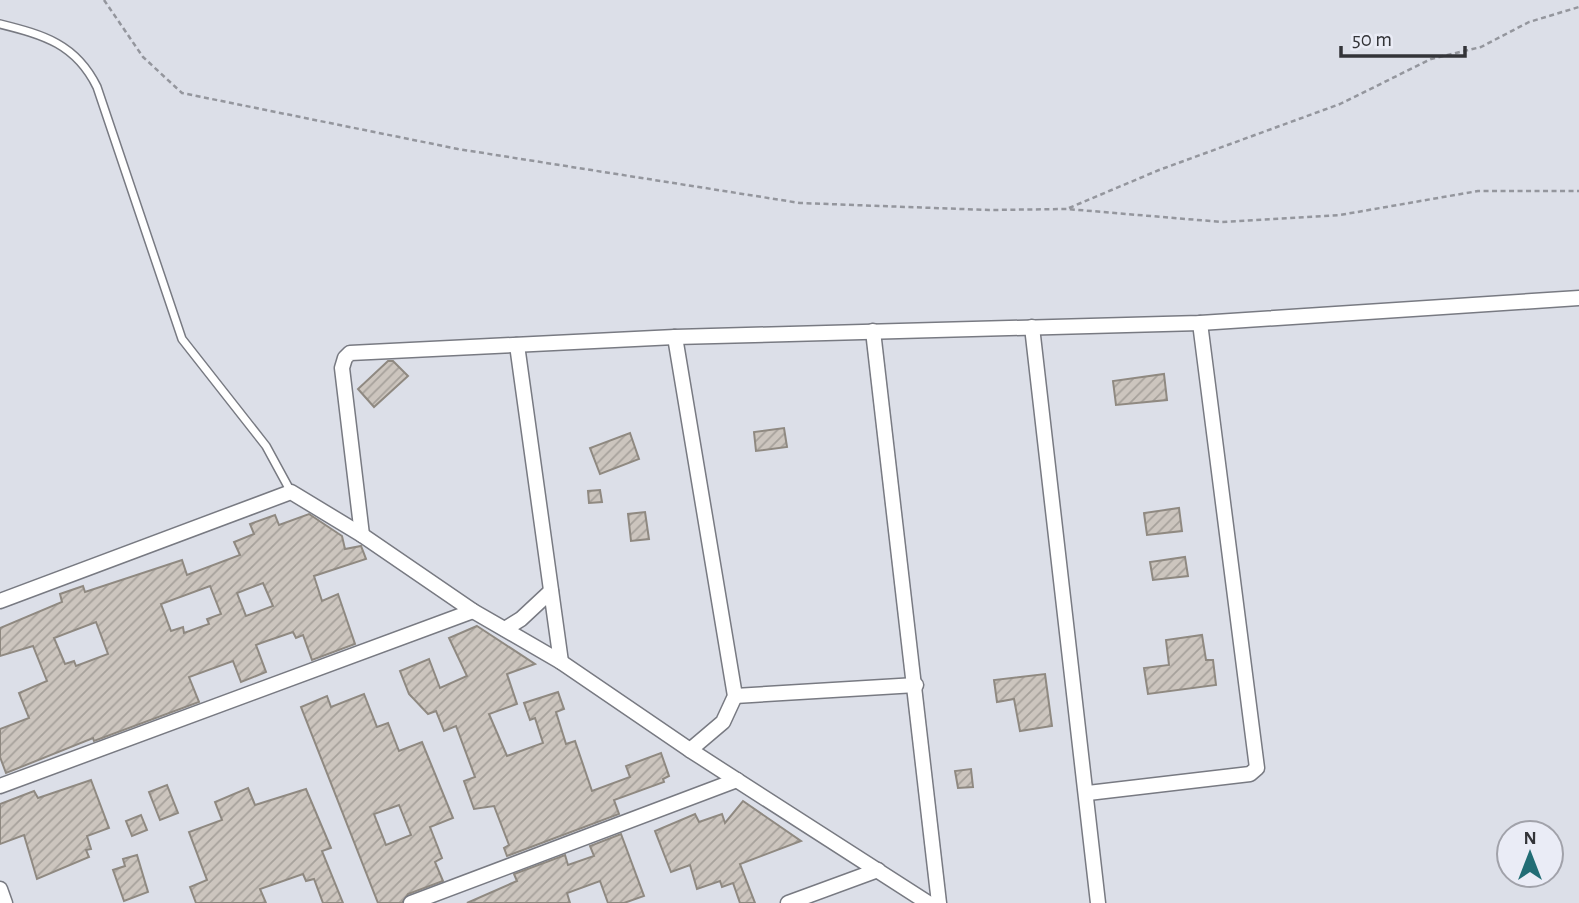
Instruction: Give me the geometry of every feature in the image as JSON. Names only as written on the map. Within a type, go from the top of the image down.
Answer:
[{"type":"street","points":[[362,535],[342,368],[350,353],[675,337],[1200,323],[1579,298]]},
{"type":"street","points":[[1088,793],[1250,774],[1257,768],[1200,323]]},
{"type":"street","points":[[1032,327],[1088,793],[1098,903]]},
{"type":"street","points":[[873,331],[916,685],[939,903]]},
{"type":"street","points":[[675,337],[735,696],[723,722],[690,750]]},
{"type":"street","points":[[517,345],[561,662]]},
{"type":"street","points":[[0,601],[291,492],[362,535],[473,611],[561,662],[690,750],[928,903]]},
{"type":"street","points":[[505,629],[521,619],[551,590]]},
{"type":"street","points":[[0,786],[473,611]]},
{"type":"street","points":[[735,696],[916,685]]},
{"type":"street","points":[[411,903],[737,780]]},
{"type":"street","points":[[788,903],[878,870]]},
{"type":"street","points":[[0,889],[5,903]]},
{"type":"lane","points":[[0,24],[29,31],[54,43],[86,64],[106,113],[182,339],[266,446],[291,492]]},
{"type":"path","points":[[104,0],[143,57],[182,93],[458,149],[800,203],[989,210],[1068,209],[1222,222],[1340,215],[1478,191],[1579,191]]},
{"type":"path","points":[[1068,209],[1159,170],[1340,104],[1431,59],[1481,47],[1529,22],[1579,8]]},
{"type":"building","points":[[388,361],[393,361],[408,376],[374,407],[358,389]]},
{"type":"building","points":[[1164,374],[1167,400],[1116,405],[1113,381]]},
{"type":"building","points":[[784,428],[787,447],[756,451],[754,432]]},
{"type":"building","points":[[630,433],[639,459],[600,474],[590,448]]},
{"type":"building","points":[[600,490],[602,502],[589,503],[588,491]]},
{"type":"building","points":[[1179,508],[1182,531],[1147,535],[1144,513]]},
{"type":"building","points":[[645,512],[649,539],[631,541],[628,514]]},
{"type":"building","points":[[309,514],[342,536],[345,549],[361,546],[366,559],[314,576],[322,601],[338,594],[355,644],[312,660],[303,635],[296,638],[293,632],[261,643],[256,645],[266,672],[241,682],[233,661],[189,677],[199,702],[94,741],[93,738],[6,773],[0,757],[0,729],[29,718],[19,693],[47,681],[33,646],[0,656],[0,628],[62,602],[60,594],[83,586],[85,592],[182,560],[187,575],[240,555],[234,542],[254,534],[250,524],[275,515],[279,525]],"holes":[[[263,583],[273,606],[246,616],[237,593]],[[210,586],[221,614],[207,619],[209,624],[184,633],[183,627],[171,631],[161,604]],[[96,622],[108,654],[76,666],[74,661],[65,664],[54,638]]]},
{"type":"building","points":[[1185,557],[1188,576],[1153,580],[1150,562]]},
{"type":"building","points":[[477,626],[535,664],[507,674],[517,704],[489,714],[507,756],[543,743],[535,718],[530,720],[524,703],[558,692],[564,709],[556,712],[566,744],[575,741],[592,791],[630,777],[626,766],[661,753],[669,776],[663,779],[664,782],[614,800],[619,814],[507,856],[504,848],[509,845],[494,806],[474,809],[464,781],[475,777],[456,726],[444,731],[436,711],[428,714],[409,694],[400,671],[429,659],[440,688],[467,676],[449,638]]},
{"type":"building","points":[[1202,635],[1206,660],[1213,660],[1216,685],[1148,694],[1144,668],[1169,665],[1166,640]]},
{"type":"building","points":[[1045,674],[1052,726],[1020,731],[1014,699],[997,702],[994,680]]},
{"type":"building","points":[[364,694],[377,727],[388,723],[399,751],[422,742],[453,818],[430,827],[442,858],[435,862],[443,881],[408,894],[402,903],[378,903],[301,707],[327,696],[331,707]],"holes":[[[399,805],[411,835],[386,845],[374,814]]]},
{"type":"building","points":[[971,769],[973,787],[958,788],[955,771]]},
{"type":"building","points":[[91,780],[109,828],[87,836],[91,849],[86,850],[89,857],[37,879],[24,835],[0,844],[0,804],[34,791],[38,798]]},
{"type":"building","points":[[167,785],[178,813],[160,820],[149,792]]},
{"type":"building","points":[[248,788],[255,805],[306,789],[331,848],[322,851],[343,903],[323,903],[314,879],[306,881],[303,874],[260,889],[266,903],[196,903],[190,887],[207,880],[189,832],[222,820],[215,802]]},
{"type":"building","points":[[743,801],[801,841],[740,864],[755,903],[740,903],[733,883],[722,887],[720,881],[697,889],[690,865],[671,872],[655,831],[695,814],[699,822],[722,814],[725,823]]},
{"type":"building","points":[[141,815],[147,830],[132,836],[126,821]]},
{"type":"building","points":[[621,834],[644,896],[624,903],[608,903],[600,881],[567,893],[570,903],[467,903],[517,881],[514,874],[565,855],[568,865],[594,856],[590,846]]},
{"type":"building","points":[[137,855],[148,892],[124,901],[113,870],[125,866],[123,859]]}]
